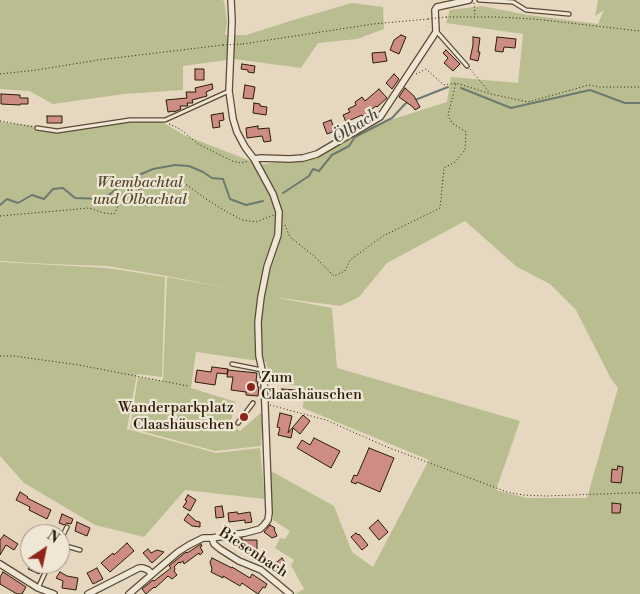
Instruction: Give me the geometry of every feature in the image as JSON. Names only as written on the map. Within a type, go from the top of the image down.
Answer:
[{"type":"street","points":[[212,538],[245,533],[260,528],[268,520],[269,513],[264,378],[259,356],[258,340],[261,297],[267,267],[278,235],[279,212],[273,194],[237,132],[233,119],[229,91],[231,0]]},
{"type":"street","points":[[254,159],[303,158],[316,154],[380,117],[436,32],[435,10],[437,7],[469,0]]},
{"type":"street","name":"Biesenbach","points":[[129,594],[189,545],[203,538],[212,538],[214,544],[220,549],[239,561],[261,570],[290,594]]},
{"type":"street","points":[[0,564],[38,588],[54,594]]},
{"type":"street","points":[[88,594],[139,568],[148,570],[152,574]]},
{"type":"lane","points":[[479,0],[512,2],[526,10],[569,14]]},
{"type":"lane","points":[[436,32],[467,66]]},
{"type":"lane","points":[[37,128],[57,131],[130,120],[165,120],[229,91]]},
{"type":"lane","points":[[232,364],[262,370]]},
{"type":"lane","points":[[238,423],[253,403]]},
{"type":"lane","points":[[70,547],[80,550]]},
{"type":"lane","points":[[38,588],[44,574]]},
{"type":"path","points":[[474,0],[476,17]]},
{"type":"path","points":[[0,74],[98,60],[243,44],[373,24],[446,17],[534,19],[640,31]]},
{"type":"path","points":[[467,66],[490,94]]},
{"type":"path","points":[[404,80],[426,68],[444,85],[456,83],[490,94],[528,102],[589,85],[599,87],[640,87]]},
{"type":"path","points":[[0,216],[89,208],[114,214],[119,204],[138,190],[157,183],[186,185],[242,220],[256,222],[279,212],[290,237],[314,256],[334,276],[345,271],[350,260],[383,236],[440,208],[444,168],[455,162],[465,150],[466,132],[452,124],[448,115],[456,83]]},
{"type":"path","points":[[165,120],[180,129],[198,144],[232,161],[241,163],[254,159]]},
{"type":"path","points":[[0,121],[37,128]]},
{"type":"path","points":[[0,356],[14,356],[79,365],[188,386]]},
{"type":"path","points":[[264,404],[326,420],[387,447],[515,494],[546,496],[640,493]]},
{"type":"green space","points":[[0,0],[222,0],[224,1],[227,22],[225,35],[246,35],[352,3],[383,7],[384,29],[357,39],[318,43],[301,68],[234,59],[183,66],[183,90],[124,94],[53,104],[29,91],[0,89]]},
{"type":"green space","name":"Wiembachtal und Ölbachtal","points":[[598,0],[640,0],[640,594],[295,594],[304,589],[291,565],[294,560],[275,548],[280,538],[285,539],[290,531],[273,520],[271,471],[334,506],[352,552],[373,567],[429,460],[303,408],[304,387],[271,381],[266,362],[196,352],[191,388],[236,402],[230,424],[240,431],[263,411],[261,446],[215,451],[130,428],[138,377],[163,381],[167,277],[233,289],[107,266],[0,261],[0,122],[36,126],[57,131],[128,120],[162,122],[184,135],[258,165],[318,156],[365,128],[447,102],[451,77],[518,83],[523,34],[446,23],[450,10],[482,6],[528,15],[598,24],[604,10],[595,16]],"holes":[[[261,172],[278,203],[281,236],[264,295],[275,236],[276,217],[274,204]],[[465,221],[517,267],[550,284],[576,310],[611,379],[618,388],[587,498],[527,498],[496,490],[520,421],[337,368],[332,308],[273,297],[340,306],[359,297],[387,263]]]},
{"type":"green space","points":[[0,262],[107,268],[165,277],[162,377],[137,374],[127,429],[216,453],[260,448],[265,499],[185,490],[144,537],[95,525],[24,483],[0,456]]},
{"type":"building","points":[[401,35],[406,37],[399,54],[390,50],[394,40]]},
{"type":"building","points":[[473,37],[480,38],[478,61],[470,59]]},
{"type":"building","points":[[497,37],[516,39],[515,48],[504,47],[503,52],[495,51]]},
{"type":"building","points":[[446,50],[460,64],[453,71],[444,63],[448,58],[443,53]]},
{"type":"building","points":[[385,52],[387,61],[373,63],[372,53]]},
{"type":"building","points":[[242,64],[255,66],[254,73],[241,69]]},
{"type":"building","points":[[195,69],[204,69],[204,80],[195,80]]},
{"type":"building","points":[[394,74],[399,79],[392,89],[386,83]]},
{"type":"building","points":[[212,84],[213,89],[206,92],[207,96],[192,100],[193,103],[187,103],[188,106],[180,106],[181,109],[174,112],[168,112],[166,100],[187,98],[186,92],[196,92],[195,88]]},
{"type":"building","points":[[245,85],[255,87],[253,99],[243,98]]},
{"type":"building","points":[[405,88],[414,96],[420,107],[415,110],[399,97]]},
{"type":"building","points":[[379,89],[387,98],[369,111],[371,115],[365,119],[362,115],[346,122],[343,115],[350,112],[348,109],[356,105],[355,102],[362,97],[365,101]]},
{"type":"building","points":[[1,94],[20,95],[20,98],[28,98],[28,104],[1,104]]},
{"type":"building","points":[[254,103],[267,107],[266,115],[253,113]]},
{"type":"building","points":[[223,113],[224,120],[219,121],[220,127],[213,128],[211,115]]},
{"type":"building","points":[[47,116],[62,116],[62,123],[47,123]]},
{"type":"building","points":[[331,120],[335,131],[327,134],[323,123]]},
{"type":"building","points":[[258,126],[258,129],[269,128],[271,141],[264,142],[262,136],[247,138],[246,128]]},
{"type":"building","points":[[212,367],[228,369],[227,374],[217,373],[215,385],[195,382],[197,370],[211,372]]},
{"type":"building","points":[[228,370],[257,373],[258,396],[246,395],[246,392],[231,390],[233,377],[227,377]]},
{"type":"building","points":[[282,389],[296,390],[295,393],[302,393],[302,399],[281,397]]},
{"type":"building","points":[[280,413],[292,416],[288,433],[303,415],[310,421],[300,434],[293,428],[291,438],[278,435],[280,428],[277,427]]},
{"type":"building","points":[[314,438],[340,451],[331,468],[297,448],[302,440],[310,445]]},
{"type":"building","points":[[369,448],[394,458],[380,492],[357,482],[356,484],[351,482],[354,475],[357,476]]},
{"type":"building","points":[[618,466],[623,467],[621,483],[611,482],[612,469],[617,470]]},
{"type":"building","points":[[20,492],[27,498],[51,510],[47,519],[29,510],[30,507],[16,500]]},
{"type":"building","points":[[188,495],[196,500],[190,511],[183,507]]},
{"type":"building","points":[[612,503],[621,504],[620,513],[612,513]]},
{"type":"building","points":[[222,506],[224,517],[216,518],[215,507]]},
{"type":"building","points":[[237,512],[238,514],[250,512],[252,522],[245,523],[245,520],[229,522],[228,513]]},
{"type":"building","points":[[62,514],[73,519],[71,524],[59,523]]},
{"type":"building","points":[[188,514],[200,522],[200,527],[192,526],[184,520]]},
{"type":"building","points":[[378,520],[388,532],[379,540],[369,528]]},
{"type":"building","points":[[77,522],[90,528],[87,536],[75,531]]},
{"type":"building","points":[[270,525],[275,528],[277,536],[272,538],[264,532]]},
{"type":"building","points":[[356,533],[368,545],[362,550],[351,537]]},
{"type":"building","points":[[4,535],[18,544],[14,550],[6,545],[0,555],[0,540]]},
{"type":"building","points":[[242,538],[242,540],[257,540],[257,549],[249,549],[249,546],[236,546],[237,539]]},
{"type":"building","points":[[127,543],[134,551],[110,572],[101,563],[113,553],[114,555]]},
{"type":"building","points":[[201,544],[202,546],[200,547],[203,552],[200,555],[199,553],[184,564],[183,561],[179,562],[174,567],[177,575],[172,579],[168,576],[146,594],[142,589],[171,568],[169,566],[186,552]]},
{"type":"building","points":[[148,549],[151,553],[157,550],[164,552],[152,563],[143,553]]},
{"type":"building","points":[[212,558],[250,578],[252,574],[267,584],[265,588],[263,587],[258,594],[242,583],[240,586],[223,576],[223,578],[211,572],[210,562]]},
{"type":"building","points":[[282,558],[286,564],[277,571],[273,565]]},
{"type":"building","points":[[97,568],[103,579],[93,584],[87,573]]},
{"type":"building","points":[[3,572],[26,587],[22,594],[17,594],[0,584],[0,577]]},
{"type":"building","points":[[59,574],[64,574],[78,578],[76,590],[62,588],[63,581],[56,578]]},
{"type":"waterway","name":"Ölbach","points":[[415,100],[448,87]]},
{"type":"waterway","name":"Ölbach","points":[[461,88],[511,108],[590,90],[625,103],[640,103]]},
{"type":"waterway","name":"Ölbach","points":[[283,193],[309,176],[313,169],[319,171],[332,155],[349,146],[355,137],[392,118],[408,102]]},
{"type":"waterway","name":"Ölbach","points":[[0,205],[7,199],[18,203],[32,195],[44,199],[53,189],[63,188],[75,198],[103,199],[132,178],[153,169],[175,165],[189,166],[212,178],[223,179],[230,199],[246,205],[263,201]]},
{"type":"place","name":"Zum Claashäuschen","points":[[251,387]]},
{"type":"place","name":"Wanderparkplatz Claashäuschen","points":[[244,417]]}]
